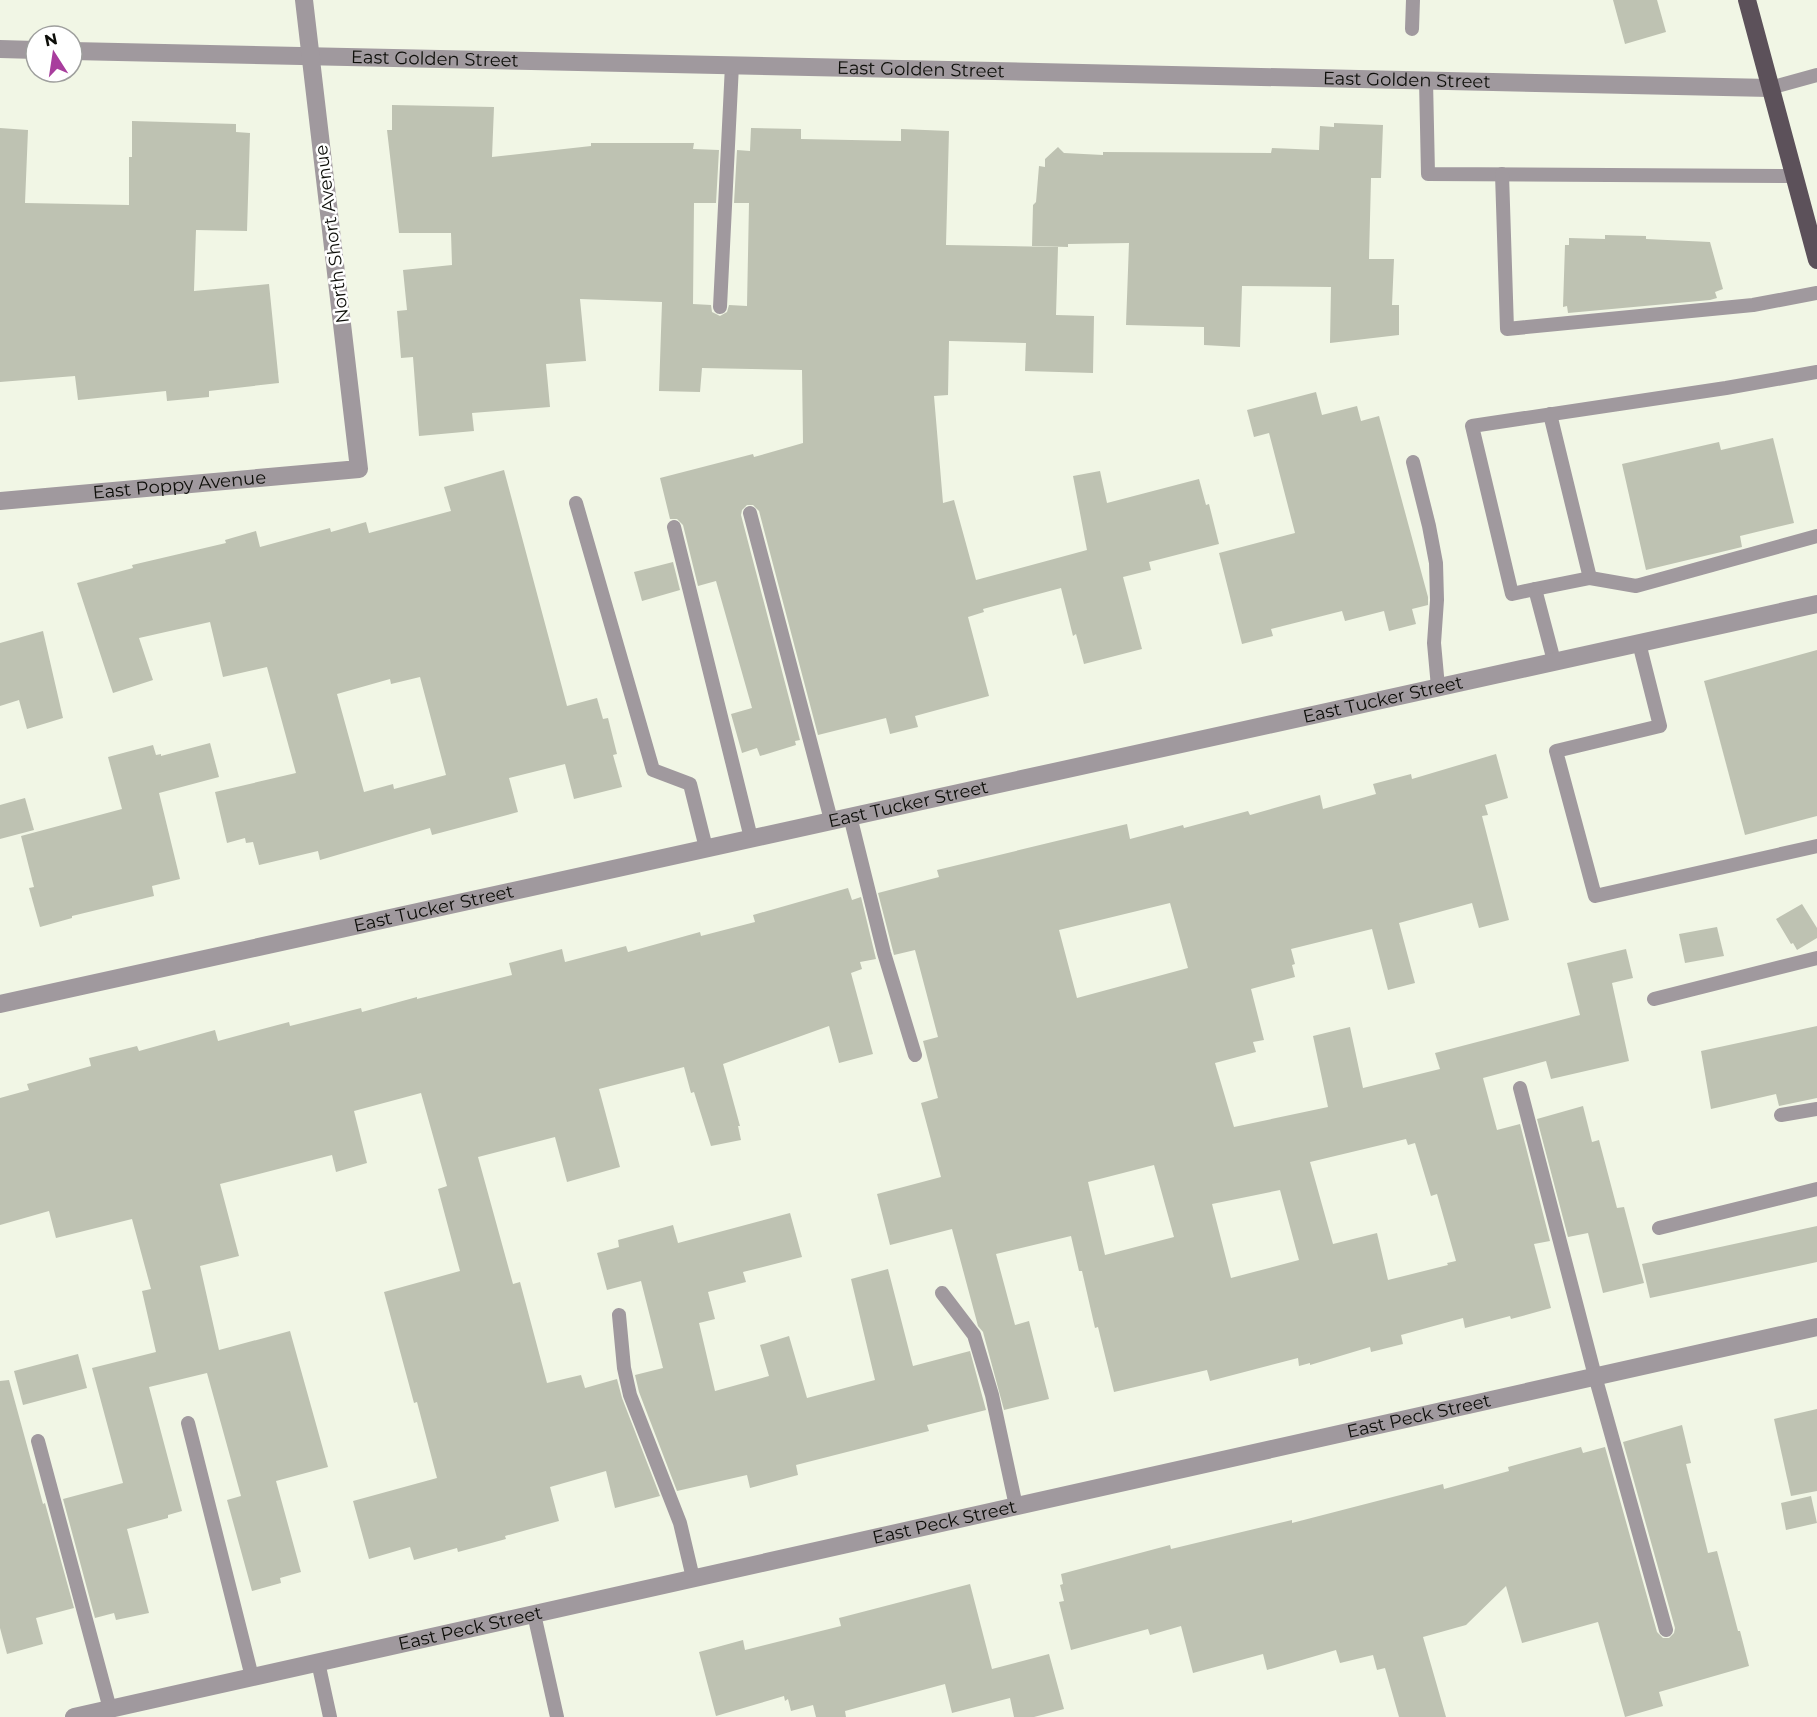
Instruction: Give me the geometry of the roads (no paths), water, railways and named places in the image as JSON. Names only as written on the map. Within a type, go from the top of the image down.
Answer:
[{"type":"main road","points":[[1747,0],[1817,260]]},
{"type":"street","name":"North Short Avenue","points":[[304,0],[358,469]]},
{"type":"street","points":[[0,49],[24,50]]},
{"type":"street","name":"East Golden Street","points":[[84,51],[1770,88]]},
{"type":"street","name":"East Poppy Avenue","points":[[0,501],[358,469]]},
{"type":"street","name":"East Tucker Street","points":[[0,1004],[1817,604]]},
{"type":"street","name":"East Peck Street","points":[[74,1717],[1817,1326]]},
{"type":"lane","points":[[1412,29],[1413,0]]},
{"type":"lane","points":[[720,307],[732,65]]},
{"type":"lane","points":[[1770,88],[1817,75]]},
{"type":"lane","points":[[1426,80],[1428,174],[1794,176]]},
{"type":"lane","points":[[1502,174],[1507,329],[1753,305],[1817,293]]},
{"type":"lane","points":[[1817,372],[1472,426],[1512,594],[1590,578],[1636,586],[1817,536]]},
{"type":"lane","points":[[1550,414],[1590,578]]},
{"type":"lane","points":[[1413,462],[1436,563],[1437,600],[1434,643],[1438,687]]},
{"type":"lane","points":[[576,503],[653,770],[690,784],[706,848]]},
{"type":"lane","points":[[750,513],[831,820]]},
{"type":"lane","points":[[674,527],[751,838]]},
{"type":"lane","points":[[1535,589],[1554,662]]},
{"type":"lane","points":[[1639,643],[1660,726],[1556,751],[1594,896],[1817,846]]},
{"type":"lane","points":[[850,816],[884,953],[915,1055]]},
{"type":"lane","points":[[1654,999],[1817,958]]},
{"type":"lane","points":[[1520,1088],[1595,1376],[1666,1630]]},
{"type":"lane","points":[[1781,1115],[1817,1109]]},
{"type":"lane","points":[[1659,1228],[1817,1189]]},
{"type":"lane","points":[[942,1293],[974,1335],[993,1395],[1016,1506]]},
{"type":"lane","points":[[619,1316],[624,1368],[630,1395],[680,1523],[693,1578]]},
{"type":"lane","points":[[188,1423],[252,1677]]},
{"type":"lane","points":[[38,1441],[110,1709]]},
{"type":"lane","points":[[534,1614],[557,1717]]},
{"type":"lane","points":[[318,1662],[330,1717]]}]
